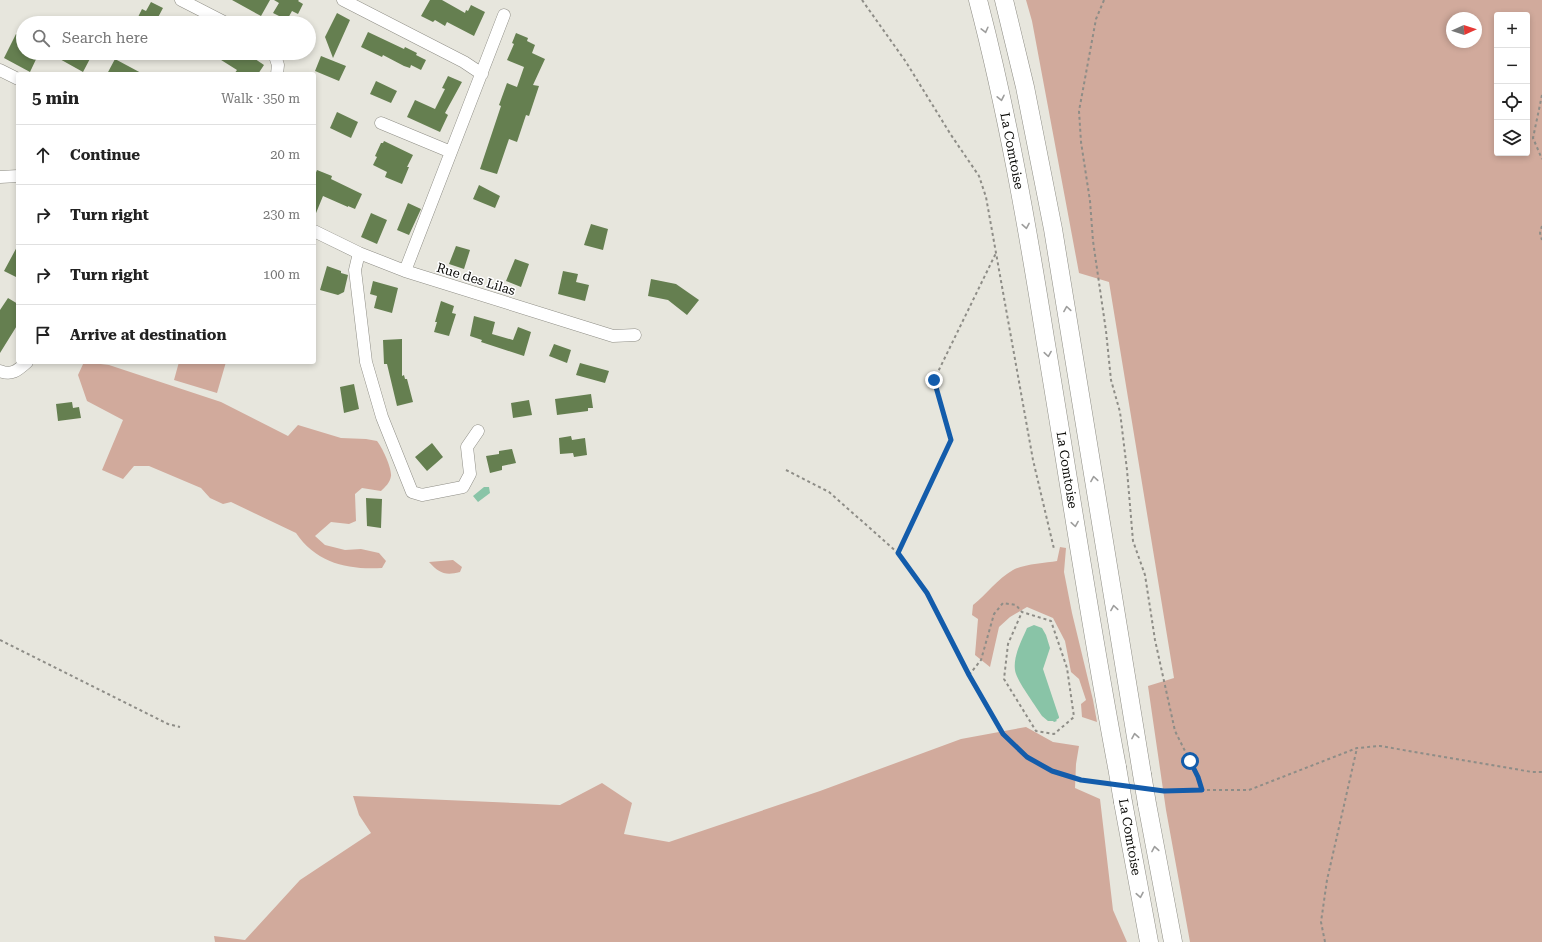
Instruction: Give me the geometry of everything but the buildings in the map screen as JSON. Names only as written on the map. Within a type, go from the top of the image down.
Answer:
[{"type":"highway","name":"La Comtoise","points":[[978,0],[1001,94],[1025,216],[1089,611],[1149,942]]},
{"type":"highway","name":"La Comtoise","points":[[1004,0],[1020,64],[1040,159],[1065,294],[1142,774],[1152,797],[1173,942]]},
{"type":"highway","points":[[1010,0],[1020,64]]},
{"type":"street","points":[[181,0],[212,16]]},
{"type":"street","points":[[343,0],[464,62],[482,74]]},
{"type":"street","points":[[405,271],[504,15]]},
{"type":"street","points":[[276,60],[278,65],[277,72]]},
{"type":"street","points":[[0,70],[16,78]]},
{"type":"street","points":[[381,123],[451,152]]},
{"type":"street","points":[[0,177],[16,176]]},
{"type":"street","name":"Rue des Lilas","points":[[316,232],[359,253],[405,271],[613,336],[635,335]]},
{"type":"street","points":[[359,253],[355,270],[366,362],[382,417],[412,492],[422,495],[464,487],[470,474],[467,447],[478,431]]},
{"type":"street","points":[[0,371],[8,374],[16,372],[25,364]]},
{"type":"path","points":[[862,0],[906,62],[951,135],[979,176],[986,197],[1033,460],[1054,549]]},
{"type":"path","points":[[1104,0],[1096,19],[1078,111],[1090,201],[1092,241],[1106,331],[1111,380],[1120,412],[1133,541],[1145,574],[1152,625],[1175,731],[1198,777],[1202,790]]},
{"type":"path","points":[[1542,95],[1533,138],[1542,159]]},
{"type":"path","points":[[1542,226],[1540,233],[1542,240]]},
{"type":"path","points":[[898,553],[951,440],[934,380],[996,252]]},
{"type":"path","points":[[786,470],[829,492],[898,553],[927,593],[969,675],[1003,734],[1027,757],[1052,771],[1081,780],[1112,784]]},
{"type":"path","points":[[969,675],[981,660],[994,614],[1003,603],[1016,605],[1022,612],[1051,621],[1067,668],[1074,717],[1054,734],[1036,731],[1004,679],[1008,644],[1022,612]]},
{"type":"path","points":[[0,640],[168,724],[180,727]]},
{"type":"path","points":[[1152,797],[1202,790],[1249,790],[1357,748],[1380,746],[1532,772],[1542,772]]},
{"type":"path","points":[[1325,942],[1321,922],[1327,880],[1357,748]]},
{"type":"shaded area","points":[[1026,0],[1542,0],[1542,942],[1190,942],[1166,810],[1148,686],[1174,678],[1109,282],[1079,273],[1032,21]]},
{"type":"shaded area","points":[[83,364],[109,365],[221,402],[288,436],[298,425],[341,438],[377,441],[390,468],[391,476],[388,483],[381,491],[362,488],[355,494],[356,521],[349,524],[331,522],[315,536],[325,545],[345,550],[361,549],[379,553],[386,561],[382,568],[357,568],[345,566],[323,558],[304,543],[296,533],[231,502],[223,504],[210,498],[201,488],[149,466],[134,466],[123,479],[102,470],[123,420],[87,401],[78,375]]},
{"type":"shaded area","points":[[178,364],[225,364],[217,393],[174,380]]},
{"type":"shaded area","points":[[484,487],[489,487],[490,493],[478,502],[473,496]]},
{"type":"shaded area","points":[[1060,547],[1066,548],[1064,572],[1097,722],[1082,717],[1081,704],[1086,700],[1079,679],[1071,672],[1065,641],[1053,618],[1027,607],[1010,617],[999,627],[990,667],[975,655],[978,619],[972,615],[973,605],[1002,578],[1013,570],[1029,565],[1057,561]]},
{"type":"shaded area","points":[[453,560],[462,567],[460,572],[450,574],[443,573],[429,562]]},
{"type":"shaded area","points":[[1034,625],[1042,628],[1050,648],[1043,669],[1059,717],[1056,720],[1057,721],[1054,722],[1048,721],[1042,716],[1022,686],[1015,670],[1015,659],[1020,643],[1027,628]]},
{"type":"shaded area","points":[[1026,727],[1053,742],[1079,746],[1076,764],[1075,788],[1100,799],[1113,910],[1127,942],[215,942],[214,936],[245,940],[300,880],[371,833],[359,815],[353,796],[560,805],[602,783],[632,803],[624,834],[669,842],[820,791],[961,739]]},
{"type":"route","points":[[934,380],[951,440],[898,553],[927,593],[969,675],[1003,734],[1027,757],[1052,771],[1081,780],[1164,791],[1202,790],[1198,777],[1190,761]]}]
